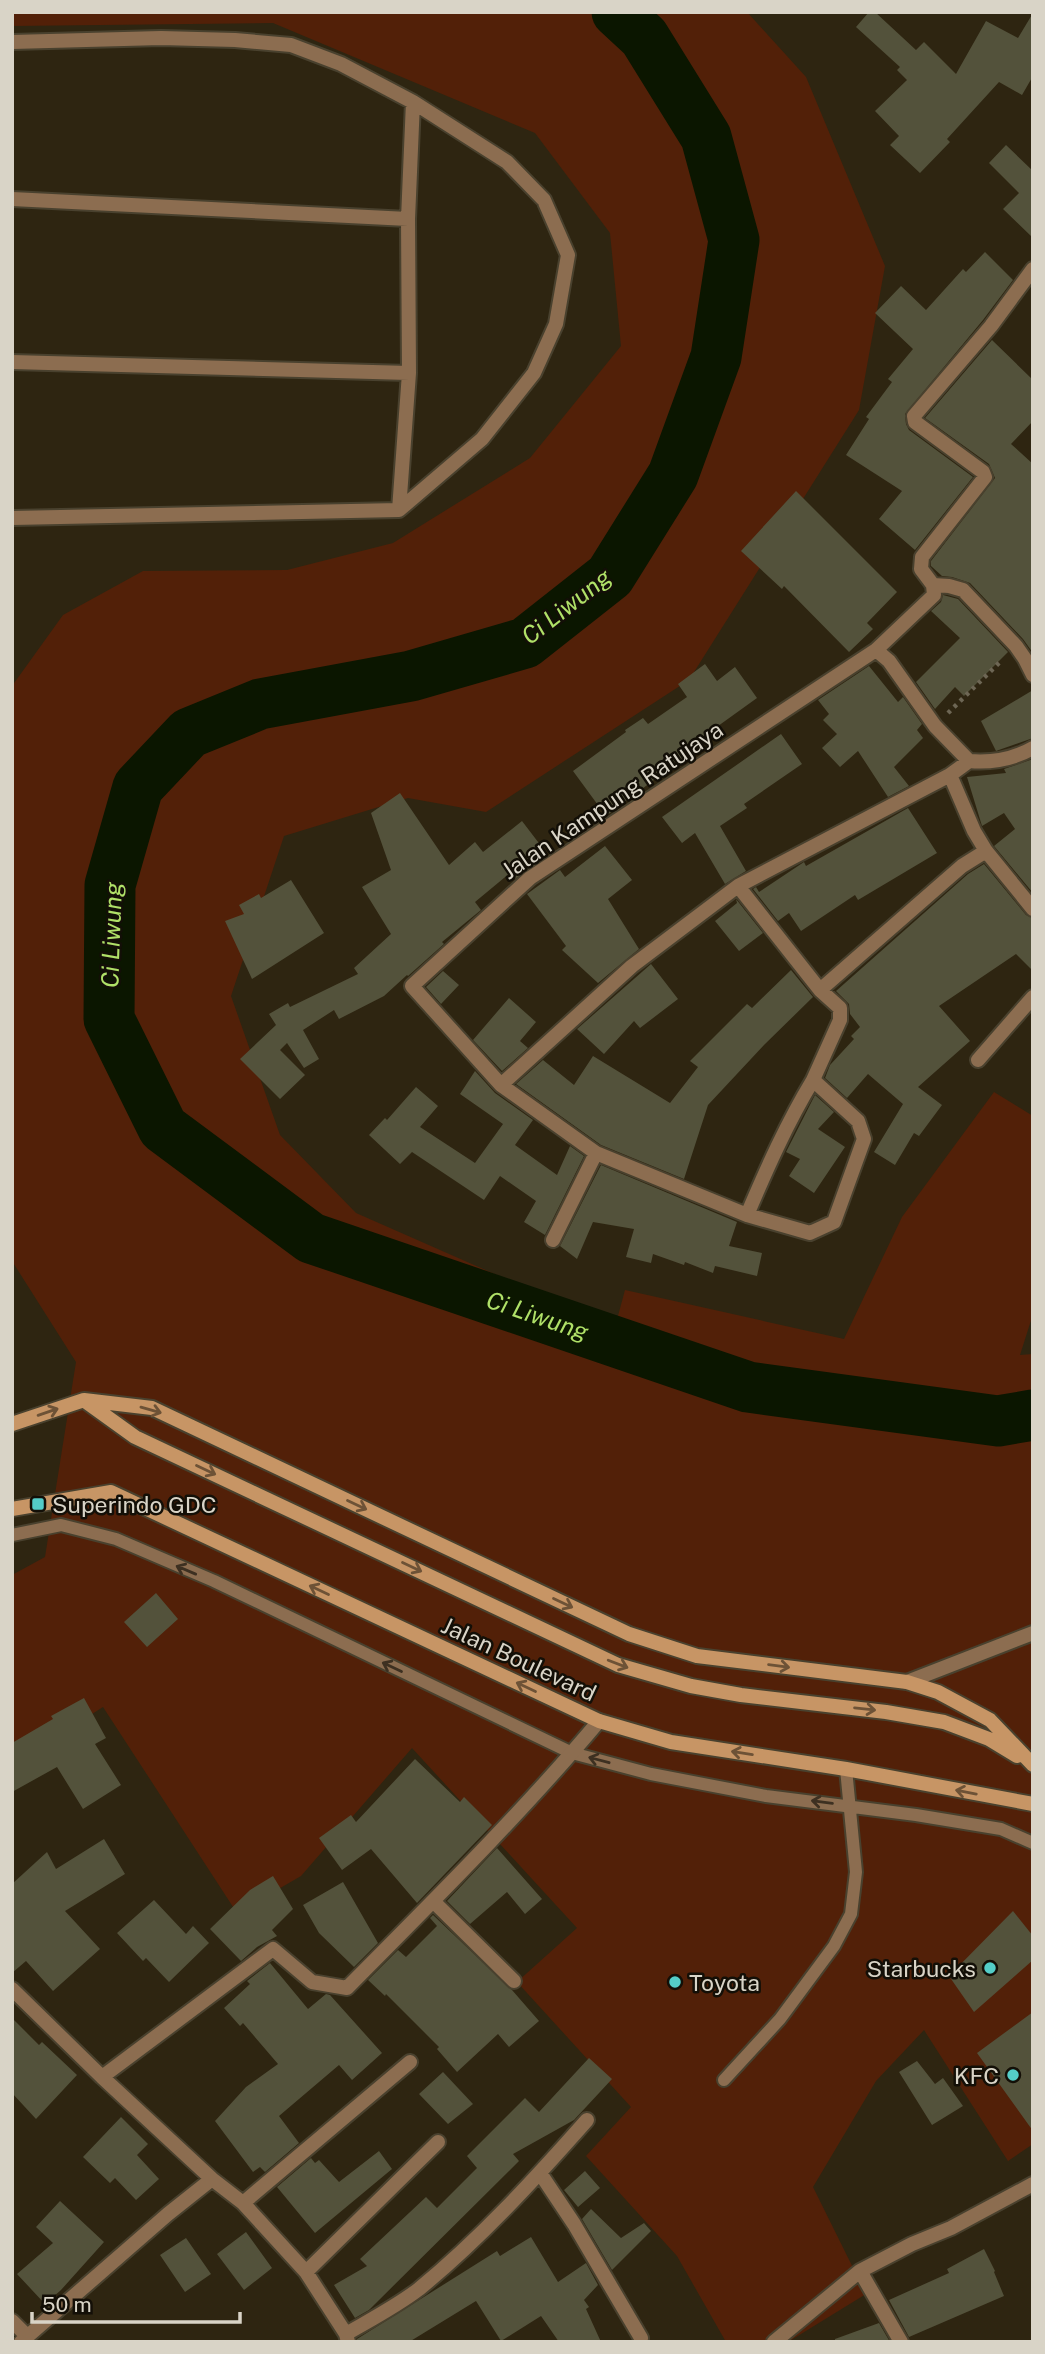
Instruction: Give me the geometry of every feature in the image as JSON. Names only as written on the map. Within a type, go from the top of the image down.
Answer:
[{"type":"main road","name":"Jalan Boulevard","points":[[12,1424],[84,1400],[152,1408],[629,1634],[697,1656],[907,1682],[939,1692],[989,1720],[1033,1765]]},
{"type":"main road","name":"Jalan Boulevard","points":[[84,1400],[135,1437],[618,1665],[691,1686],[741,1695],[886,1712],[944,1722],[989,1740],[1033,1765]]},
{"type":"main road","name":"Jalan Boulevard","points":[[12,1509],[111,1492],[599,1721],[671,1742],[846,1769],[1033,1804]]},
{"type":"street","points":[[12,42],[161,38],[235,40],[291,45],[341,64],[413,102],[508,162],[544,200],[568,255],[556,324],[534,373],[482,439],[399,510],[12,519]]},
{"type":"street","points":[[399,510],[408,373],[408,219],[413,102]]},
{"type":"street","points":[[12,199],[408,219]]},
{"type":"street","points":[[1033,270],[991,326],[914,418],[915,422],[984,474],[984,480],[922,557],[922,574],[933,585],[934,595],[876,650],[889,661],[935,726],[969,761],[992,763],[1020,755],[1033,748]]},
{"type":"street","points":[[12,362],[408,373]]},
{"type":"street","points":[[933,585],[963,590],[1016,646],[1033,675]]},
{"type":"street","name":"Jalan Kampung Ratujaya","points":[[502,1084],[412,986],[530,878],[876,650]]},
{"type":"street","points":[[814,1080],[858,1121],[864,1139],[834,1222],[810,1233],[747,1215],[596,1153],[502,1084],[632,966],[738,886],[950,775],[969,761]]},
{"type":"street","points":[[950,775],[986,851],[1033,909]]},
{"type":"street","points":[[820,990],[961,866],[986,851]]},
{"type":"street","points":[[738,886],[820,990],[840,1008],[840,1020],[814,1080],[796,1108],[747,1215]]},
{"type":"street","points":[[978,1060],[1033,997]]},
{"type":"street","points":[[553,1240],[596,1153]]},
{"type":"street","points":[[907,1682],[1033,1633]]},
{"type":"street","points":[[102,2077],[273,1949],[312,1982],[347,1987],[433,1901],[599,1721]]},
{"type":"street","points":[[433,1901],[514,1981]]},
{"type":"street","points":[[12,1989],[212,2179],[243,2203],[306,2272],[347,2338],[417,2291],[472,2242],[540,2173],[587,2120]]},
{"type":"street","points":[[243,2203],[410,2062]]},
{"type":"street","points":[[306,2272],[438,2142]]},
{"type":"street","points":[[540,2173],[574,2224],[641,2338]]},
{"type":"street","points":[[12,2321],[24,2339],[212,2179]]},
{"type":"street","points":[[774,2342],[860,2271],[912,2244],[951,2228],[1033,2184]]},
{"type":"street","points":[[860,2271],[901,2342]]},
{"type":"lane","points":[[12,1535],[61,1525],[116,1539],[214,1581],[572,1753],[651,1774],[766,1796],[1001,1829],[1033,1843]]},
{"type":"lane","points":[[724,2080],[780,2019],[834,1946],[851,1914],[856,1872],[846,1769]]},
{"type":"path","points":[[935,726],[1016,646]]},
{"type":"shaded area","points":[[12,12],[747,12],[806,77],[885,266],[859,410],[689,680],[486,812],[408,798],[284,836],[231,996],[280,1135],[356,1213],[615,1327],[625,1290],[844,1339],[902,1217],[994,1092],[1033,1116],[1033,1314],[1020,1355],[1033,1354],[1033,2144],[1008,2161],[924,2030],[876,2081],[813,2187],[866,2294],[788,2342],[726,2342],[677,2256],[586,2156],[631,2107],[517,1982],[577,1928],[412,1748],[301,1876],[237,1913],[103,1707],[12,1765],[12,1575],[45,1557],[76,1362],[12,1261],[12,686],[63,615],[143,571],[287,570],[393,543],[530,458],[621,346],[610,233],[535,133],[273,23],[12,26]]},
{"type":"building","points":[[869,12],[875,12],[916,50],[924,42],[956,74],[986,21],[1018,38],[1033,13],[1033,76],[1022,95],[999,82],[947,139],[950,142],[920,173],[890,145],[899,136],[875,111],[907,80],[897,70],[900,67],[856,27]]},
{"type":"building","points":[[1006,145],[1033,171],[1033,238],[1003,209],[1019,193],[989,163]]},
{"type":"building","points":[[985,252],[1013,280],[905,414],[909,430],[973,477],[915,550],[879,519],[902,491],[846,455],[869,419],[866,417],[892,382],[888,379],[913,349],[875,313],[901,286],[926,310],[963,269],[966,272]]},
{"type":"building","points":[[992,340],[1033,380],[1033,421],[1011,444],[1033,464],[1033,653],[970,583],[942,576],[931,566],[931,561],[995,478],[989,464],[925,418]]},
{"type":"building","points":[[796,491],[897,592],[867,623],[873,629],[849,652],[784,586],[782,589],[741,551]]},
{"type":"building","points":[[943,595],[958,599],[1008,652],[964,696],[955,687],[935,709],[916,682],[960,638],[931,611],[941,602]]},
{"type":"building","points":[[705,664],[717,681],[735,667],[757,698],[700,739],[703,743],[606,816],[573,771],[643,718],[648,724],[687,697],[678,684]]},
{"type":"building","points":[[869,666],[898,702],[903,697],[922,724],[917,730],[923,738],[894,767],[909,786],[888,797],[858,751],[840,767],[822,748],[837,734],[823,720],[829,714],[818,700]]},
{"type":"building","points":[[1033,690],[1033,738],[996,751],[981,721]]},
{"type":"building","points":[[781,734],[802,764],[744,804],[747,808],[720,826],[746,871],[725,884],[695,833],[682,843],[662,817]]},
{"type":"building","points":[[1033,759],[1033,893],[994,846],[1015,829],[1004,813],[982,826],[967,777],[1006,773],[1004,769]]},
{"type":"building","points":[[400,793],[449,865],[475,842],[483,852],[522,821],[548,855],[515,879],[510,873],[475,902],[481,910],[384,996],[339,1019],[334,1010],[303,1030],[319,1059],[304,1068],[287,1043],[280,1050],[305,1075],[280,1099],[240,1059],[276,1025],[269,1014],[288,1003],[290,1007],[358,974],[354,968],[391,934],[362,887],[391,870],[371,813]]},
{"type":"building","points":[[908,808],[937,853],[858,900],[855,895],[801,931],[789,913],[778,921],[753,889],[756,887],[759,892],[804,862],[806,866]]},
{"type":"building","points":[[605,846],[632,880],[608,899],[639,949],[598,983],[562,950],[566,946],[527,894],[560,870],[565,877]]},
{"type":"building","points":[[984,864],[1026,915],[1033,918],[1033,971],[1016,954],[939,1006],[970,1041],[918,1087],[942,1105],[919,1136],[914,1133],[895,1165],[874,1152],[903,1104],[868,1074],[847,1098],[825,1078],[830,1065],[854,1039],[851,1036],[860,1027],[850,1014],[849,1004],[836,991],[968,874]]},
{"type":"building","points":[[291,880],[324,933],[252,979],[225,921],[244,914],[239,905],[259,894],[261,898]]},
{"type":"building","points":[[736,899],[763,933],[739,951],[715,921],[737,903]]},
{"type":"building","points":[[651,964],[678,999],[640,1028],[634,1021],[604,1054],[577,1029]]},
{"type":"building","points":[[791,970],[813,997],[708,1105],[684,1179],[601,1145],[516,1084],[543,1060],[574,1085],[593,1056],[670,1103],[698,1067],[690,1061],[747,1004],[752,1008]]},
{"type":"building","points":[[443,971],[459,985],[441,1004],[426,987]]},
{"type":"building","points":[[509,998],[536,1022],[520,1041],[528,1048],[502,1071],[473,1040]]},
{"type":"building","points":[[475,1071],[495,1093],[533,1120],[515,1145],[557,1175],[570,1146],[584,1156],[545,1235],[524,1222],[536,1201],[500,1176],[484,1200],[412,1152],[400,1164],[369,1135],[385,1118],[387,1120],[416,1087],[438,1106],[420,1127],[475,1163],[503,1124],[460,1094]]},
{"type":"building","points":[[815,1095],[834,1112],[818,1129],[845,1147],[814,1193],[789,1176],[800,1159],[786,1152]]},
{"type":"building","points":[[601,1165],[737,1222],[729,1246],[762,1253],[757,1276],[715,1266],[713,1273],[653,1254],[651,1263],[626,1257],[634,1229],[593,1222],[577,1259],[560,1246]]},
{"type":"building","points":[[156,1593],[178,1619],[147,1647],[124,1622]]},
{"type":"building","points":[[84,1698],[106,1738],[95,1744],[121,1785],[83,1809],[57,1767],[12,1792],[12,1743],[53,1719],[51,1716]]},
{"type":"building","points":[[415,1759],[460,1802],[464,1797],[492,1825],[417,1903],[371,1849],[342,1870],[319,1838],[351,1815],[356,1822]]},
{"type":"building","points":[[104,1839],[125,1874],[65,1911],[100,1949],[53,1991],[26,1961],[12,1973],[12,1884],[47,1852],[56,1869]]},
{"type":"building","points":[[497,1848],[542,1899],[525,1914],[507,1892],[470,1924],[447,1901]]},
{"type":"building","points":[[273,1876],[293,1909],[272,1930],[277,1936],[257,1947],[241,1961],[210,1929],[250,1890]]},
{"type":"building","points":[[343,1882],[378,1943],[354,1967],[319,1933],[303,1905]]},
{"type":"building","points":[[154,1900],[186,1934],[193,1926],[209,1943],[169,1982],[146,1958],[143,1961],[117,1933]]},
{"type":"building","name":"Starbucks","points":[[1013,1911],[1033,1936],[1033,1960],[974,2012],[949,1976]]},
{"type":"building","points":[[433,1915],[512,1990],[539,2021],[509,2047],[498,2034],[457,2072],[437,2049],[439,2047],[386,1994],[385,1996],[368,1980],[398,1950],[406,1957],[437,1926],[430,1918]]},
{"type":"building","points":[[270,1963],[308,2009],[326,1994],[330,1995],[382,2053],[352,2080],[339,2065],[279,2116],[299,2143],[265,2172],[260,2167],[253,2172],[215,2121],[246,2087],[278,2064],[243,2023],[240,2026],[224,2008],[250,1984],[247,1981]]},
{"type":"building","name":"KFC","points":[[1033,2012],[1033,2131],[977,2053]]},
{"type":"building","points":[[12,2018],[39,2045],[42,2042],[77,2075],[36,2119],[12,2093]]},
{"type":"building","points":[[589,2058],[612,2079],[574,2120],[513,2154],[519,2161],[369,2310],[355,2318],[334,2285],[367,2266],[360,2259],[426,2197],[437,2208],[477,2168],[467,2156],[525,2098],[539,2112]]},
{"type":"building","points":[[917,2061],[935,2084],[943,2078],[963,2106],[932,2125],[899,2072]]},
{"type":"building","points":[[443,2072],[473,2104],[448,2124],[419,2094]]},
{"type":"building","points":[[121,2117],[148,2144],[137,2155],[159,2179],[136,2200],[115,2178],[110,2183],[83,2157]]},
{"type":"building","points":[[379,2151],[392,2169],[315,2233],[277,2187],[311,2158],[315,2163],[319,2160],[339,2182]]},
{"type":"building","points":[[585,2171],[600,2188],[578,2207],[564,2190]]},
{"type":"building","points":[[60,2201],[104,2242],[45,2304],[17,2274],[53,2243],[36,2227]]},
{"type":"building","points":[[591,2209],[621,2238],[644,2223],[651,2231],[612,2270],[582,2219]]},
{"type":"building","points":[[246,2232],[272,2268],[244,2290],[217,2254]]},
{"type":"building","points":[[531,2237],[558,2282],[586,2263],[598,2285],[584,2300],[601,2342],[559,2342],[541,2316],[501,2341],[476,2301],[409,2342],[357,2342],[357,2339],[497,2251],[500,2256]]},
{"type":"building","points":[[186,2238],[211,2274],[185,2292],[160,2255]]},
{"type":"building","points":[[984,2249],[1004,2296],[909,2337],[889,2300],[949,2273],[947,2269]]},
{"type":"building","points":[[879,2323],[890,2342],[835,2342],[835,2339]]},
{"type":"waterway","name":"Ci Liwung","points":[[617,12],[644,37],[706,137],[734,240],[716,357],[673,475],[610,576],[525,643],[411,676],[260,704],[189,733],[138,787],[110,885],[109,1019],[163,1128],[311,1238],[748,1387],[998,1421],[1033,1415]]},
{"type":"place","name":"Superindo GDC","points":[[38,1504]]},
{"type":"place","name":"Starbucks","points":[[990,1968]]},
{"type":"place","name":"Toyota","points":[[675,1982]]},
{"type":"place","name":"KFC","points":[[1013,2075]]}]
